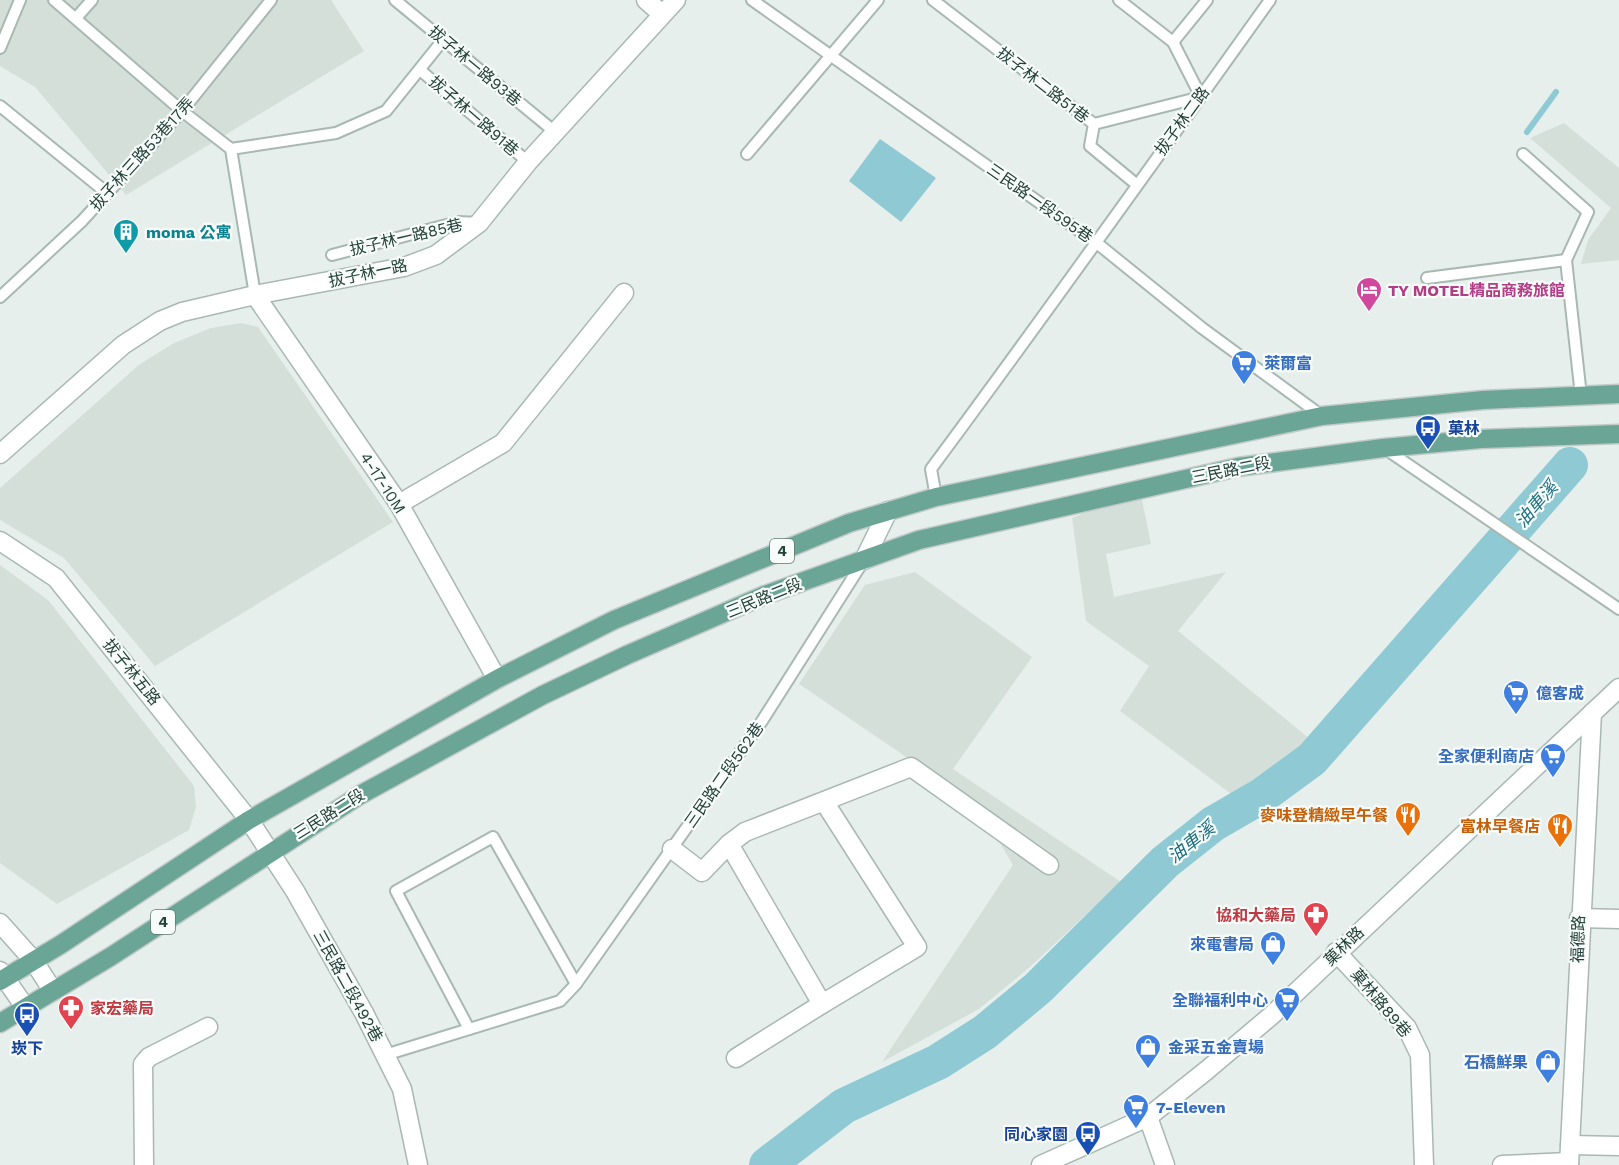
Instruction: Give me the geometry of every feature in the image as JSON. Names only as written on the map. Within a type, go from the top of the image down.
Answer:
[{"type":"main road","name":"三民路二段","points":[[2,977],[33,960],[249,820],[496,679],[614,620],[849,523],[936,497],[1322,416],[1483,400],[1619,394]]},
{"type":"main road","name":"三民路二段","points":[[0,1023],[54,991],[360,795],[543,695],[627,655],[765,595],[920,540],[1238,467],[1383,448],[1481,439],[1619,434]]},
{"type":"street","points":[[646,0],[662,14]]},
{"type":"street","name":"拔子林一路","points":[[0,454],[123,345],[160,321],[182,312],[404,267],[436,255],[479,223],[528,162],[676,0]]},
{"type":"street","points":[[399,504],[503,443],[624,293]]},
{"type":"street","name":"4-17-10M","points":[[255,296],[399,504],[496,679]]},
{"type":"street","points":[[864,560],[888,512]]},
{"type":"street","name":"拔子林五路","points":[[0,541],[56,578],[249,820]]},
{"type":"street","name":"菓林路","points":[[1041,1165],[1148,1117],[1272,1015],[1336,952],[1619,688]]},
{"type":"street","name":"福德路","points":[[1569,1157],[1579,918],[1592,713]]},
{"type":"street","points":[[672,849],[702,872],[729,844],[745,832],[825,803],[911,767],[1049,865]]},
{"type":"street","points":[[736,1058],[917,947],[825,803]]},
{"type":"street","name":"三民路二段492巷","points":[[249,820],[271,851],[352,992],[402,1089],[418,1165]]},
{"type":"street","points":[[729,844],[822,1004]]},
{"type":"street","points":[[1579,918],[1619,919]]},
{"type":"street","points":[[0,923],[33,960],[54,991]]},
{"type":"street","name":"菓林路89巷","points":[[1336,952],[1407,1028],[1420,1055],[1424,1165]]},
{"type":"street","points":[[2,977],[25,1007]]},
{"type":"street","points":[[144,1165],[143,1064],[149,1056],[208,1027]]},
{"type":"street","points":[[1148,1117],[1165,1165]]},
{"type":"street","points":[[1502,1165],[1569,1157],[1619,1146]]},
{"type":"lane","points":[[0,48],[20,0]]},
{"type":"lane","points":[[54,0],[182,111],[231,149],[255,296]]},
{"type":"lane","points":[[76,18],[92,0]]},
{"type":"lane","name":"拔子林三路53巷17弄","points":[[0,297],[82,221],[182,111],[271,0]]},
{"type":"lane","name":"拔子林一路93巷","points":[[395,0],[555,132]]},
{"type":"lane","name":"三民路一段595巷","points":[[752,0],[1098,244],[1202,328],[1322,416]]},
{"type":"lane","points":[[747,154],[878,0]]},
{"type":"lane","name":"拔子林二路51巷","points":[[933,0],[1094,124],[1201,97]]},
{"type":"lane","points":[[1119,0],[1173,42],[1201,97]]},
{"type":"lane","points":[[1173,42],[1207,0]]},
{"type":"lane","name":"拔子林二路","points":[[936,497],[931,469],[1098,244],[1136,184],[1270,0]]},
{"type":"lane","name":"拔子林一路91巷","points":[[231,149],[336,133],[386,111],[443,40]]},
{"type":"lane","name":"拔子林一路91巷","points":[[420,69],[528,162]]},
{"type":"lane","points":[[0,106],[107,193]]},
{"type":"lane","points":[[1094,124],[1090,147],[1136,184]]},
{"type":"lane","points":[[1523,154],[1588,212],[1566,260],[1581,396]]},
{"type":"lane","name":"拔子林一路85巷","points":[[332,255],[458,222],[479,223]]},
{"type":"lane","points":[[1427,278],[1566,260]]},
{"type":"lane","points":[[1383,448],[1619,609]]},
{"type":"lane","name":"三民路二段562巷","points":[[385,1055],[560,1001],[576,984],[762,721],[864,560]]},
{"type":"lane","points":[[469,1029],[396,891],[493,837],[576,984]]},
{"type":"shaded area","points":[[0,0],[331,0],[364,51],[126,195],[35,87],[0,66]]},
{"type":"shaded area","points":[[1564,123],[1619,168],[1619,260],[1581,264],[1588,240],[1611,208],[1530,138]]},
{"type":"shaded area","points":[[241,323],[258,327],[393,522],[155,666],[64,558],[0,520],[0,488],[140,364],[174,343],[211,328]]},
{"type":"shaded area","points":[[1141,495],[1151,544],[1106,554],[1114,597],[1226,572],[1178,631],[1310,739],[1283,765],[1234,796],[1120,711],[1149,666],[1086,621],[1072,518],[1093,509]]},
{"type":"shaded area","points":[[0,565],[48,600],[194,786],[196,807],[189,830],[57,904],[0,863]]},
{"type":"shaded area","points":[[915,572],[1032,657],[953,769],[1121,882],[1030,967],[979,1009],[882,1062],[1013,865],[978,806],[799,684],[865,585]]},
{"type":"water","points":[[880,139],[936,178],[901,222],[849,181]]},
{"type":"waterway","points":[[1527,132],[1556,92]]},
{"type":"waterway","name":"油車溪","points":[[767,1165],[844,1106],[938,1062],[985,1032],[1038,988],[1165,862],[1213,824],[1263,795],[1312,759],[1570,465]]},
{"type":"place","name":"moma 公寓","points":[[126,255]]},
{"type":"place","name":"TY MOTEL精品商務旅館","points":[[1369,313]]},
{"type":"place","name":"萊爾富","points":[[1244,386]]},
{"type":"place","name":"菓林","points":[[1428,451]]},
{"type":"place","name":"億客成","points":[[1516,716]]},
{"type":"place","name":"全家便利商店","points":[[1553,779]]},
{"type":"place","name":"麥味登精緻早午餐","points":[[1408,838]]},
{"type":"place","name":"富林早餐店","points":[[1560,849]]},
{"type":"place","name":"協和大藥局","points":[[1316,938]]},
{"type":"place","name":"來電書局","points":[[1273,967]]},
{"type":"place","name":"全聯福利中心","points":[[1287,1023]]},
{"type":"place","name":"家宏藥局","points":[[71,1031]]},
{"type":"place","name":"崁下","points":[[27,1038]]},
{"type":"place","name":"金采五金賣場","points":[[1148,1070]]},
{"type":"place","name":"石橋鮮果","points":[[1548,1085]]},
{"type":"place","name":"7-Eleven","points":[[1136,1130]]},
{"type":"place","name":"同心家園","points":[[1088,1157]]}]
